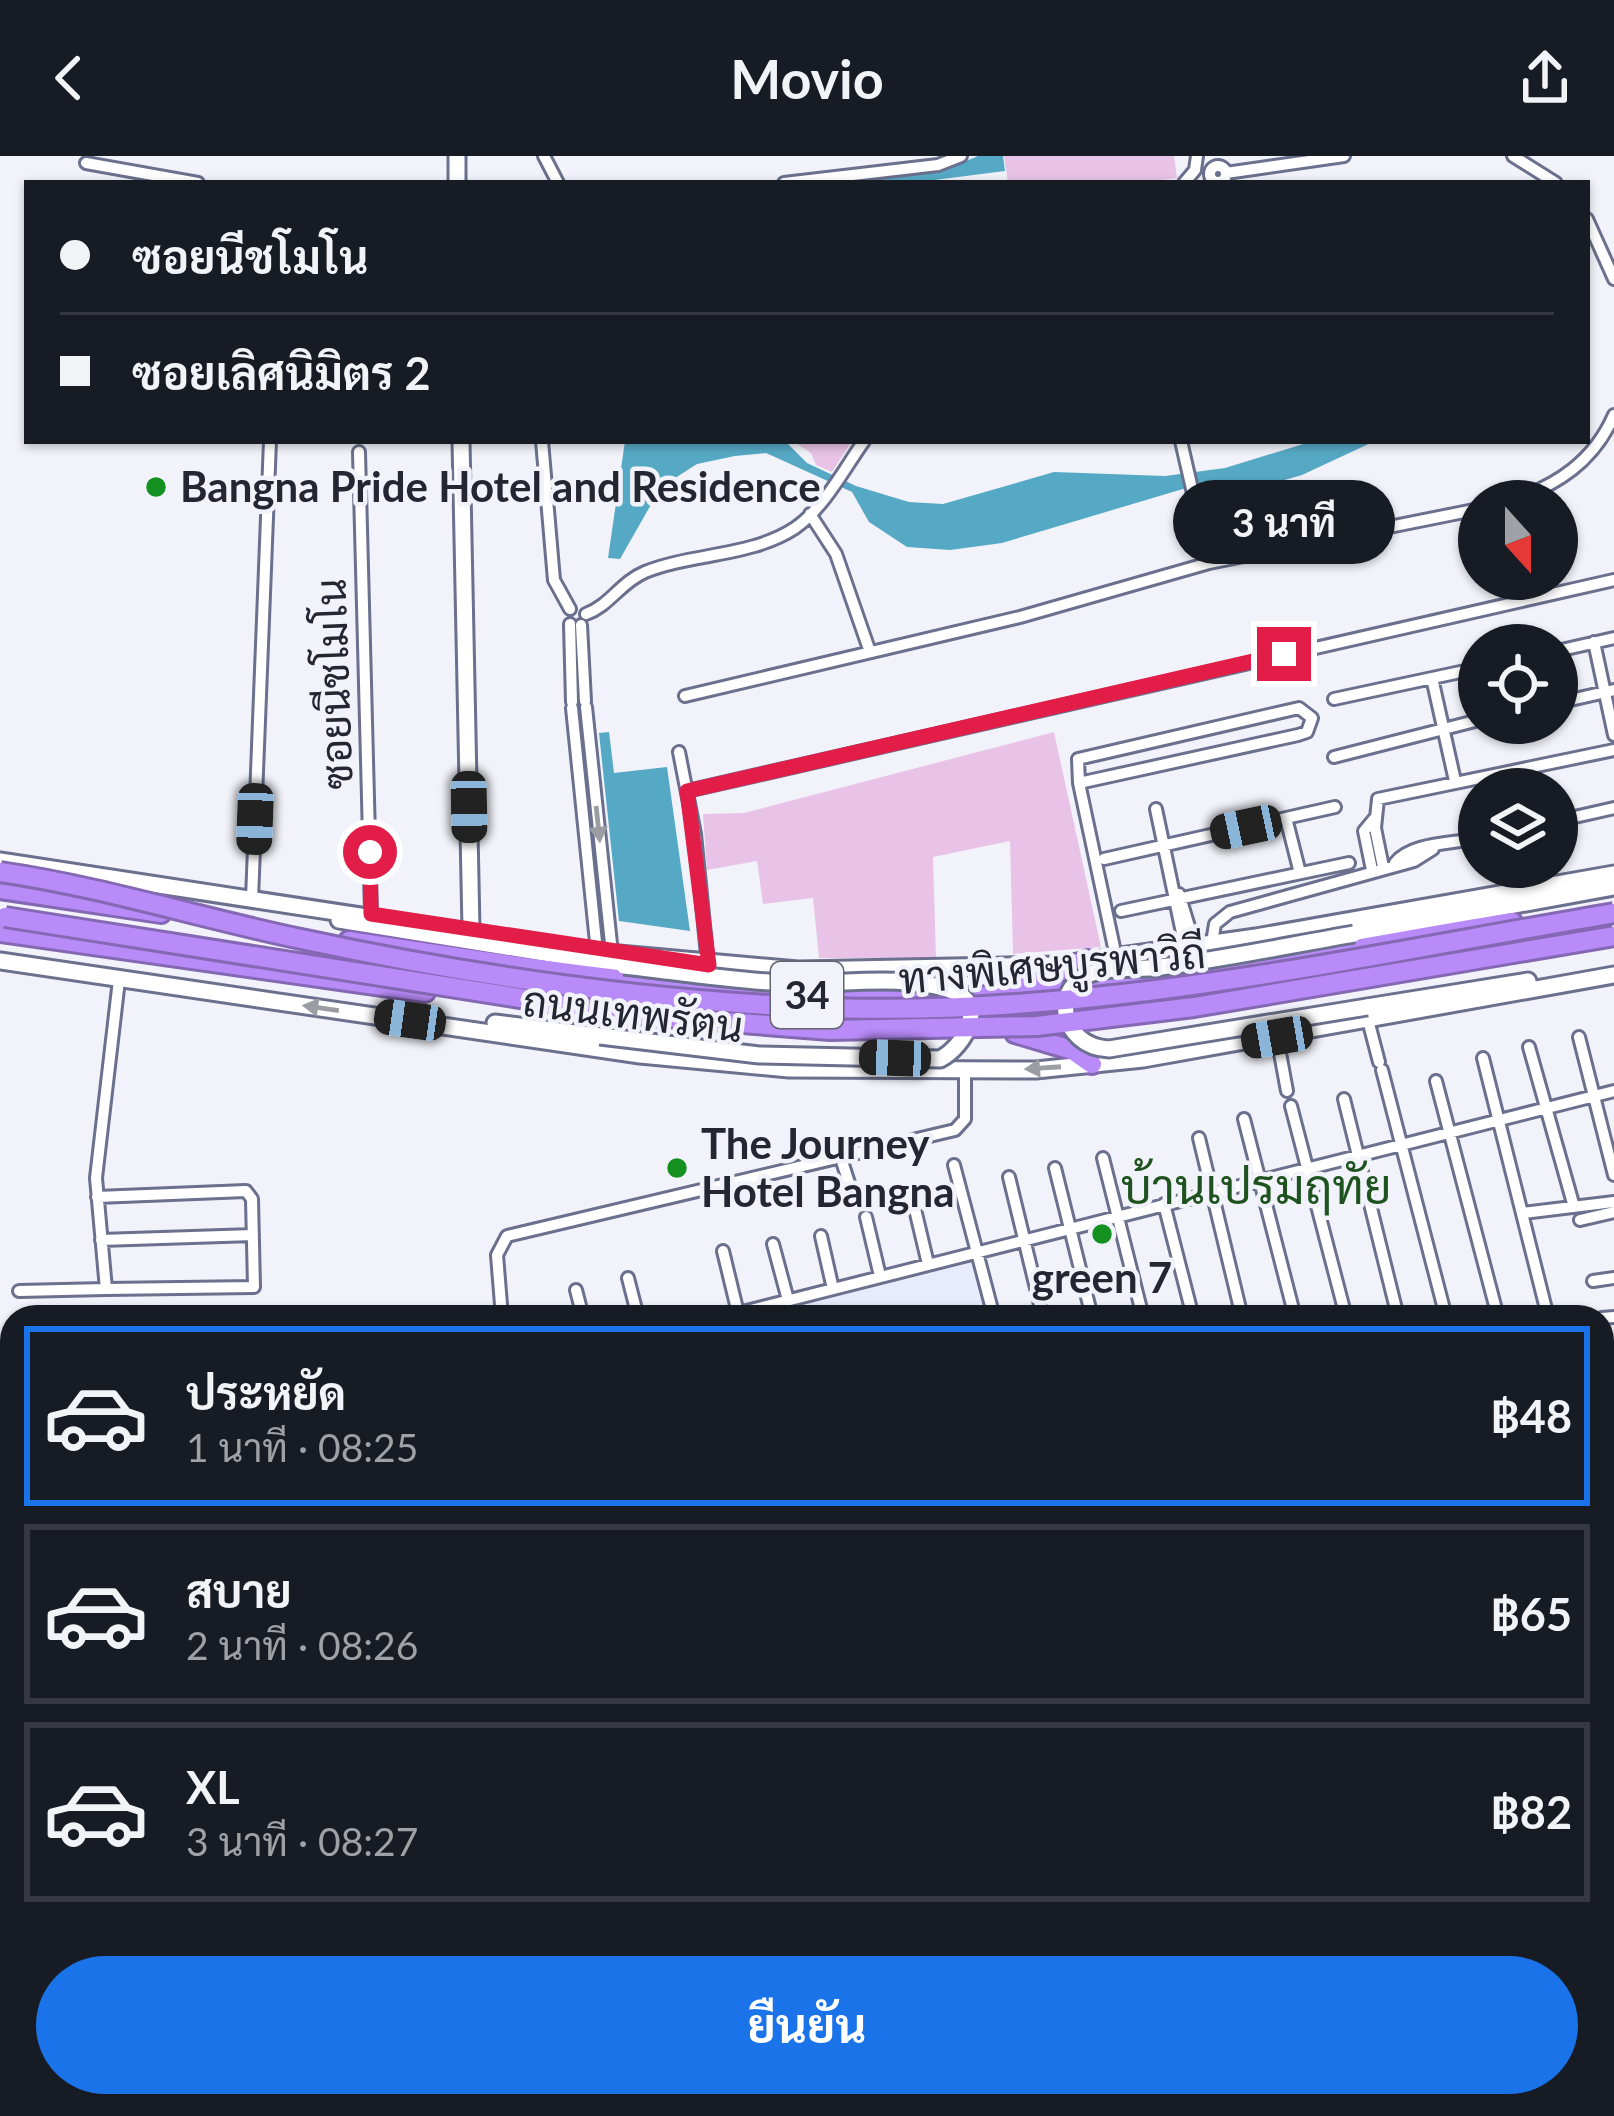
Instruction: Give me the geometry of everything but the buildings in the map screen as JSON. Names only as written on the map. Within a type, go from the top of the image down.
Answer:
[{"type":"highway","points":[[0,872],[129,895],[401,959],[617,989],[830,1008],[1035,1004],[1190,985],[1614,914]]},
{"type":"highway","name":"ทางพิเศษบูรพาวิถี","points":[[0,885],[148,907],[295,947],[399,967],[616,998],[830,1016],[1036,1012],[1191,993],[1614,914]]},
{"type":"highway","name":"ถนนเทพรัตน","points":[[0,885],[618,980],[830,996],[1008,994],[1189,975],[1614,914]]},
{"type":"highway","name":"ทางพิเศษบูรพาวิถี","points":[[2,925],[615,1013],[830,1030],[1060,1024],[1614,939]]},
{"type":"highway","name":"ถนนเทพรัตน","points":[[2,925],[615,1019],[830,1037],[1016,1033],[1217,1008],[1614,939]]},
{"type":"highway","points":[[1008,994],[1088,960]]},
{"type":"highway","points":[[1016,1033],[1072,1050],[1092,1064]]},
{"type":"main road","points":[[461,444],[472,929]]},
{"type":"main road","name":"ถนนเทพรัตน","points":[[0,861],[472,929],[611,957],[709,965],[925,970],[1088,960],[1197,945],[1614,874]]},
{"type":"main road","points":[[1614,887],[1159,967],[1099,970],[1081,977],[1069,991],[1066,1014],[1073,1038],[1088,1048],[1109,1049],[1368,1014],[1614,972]]},
{"type":"main road","points":[[272,902],[308,914],[783,983],[932,985],[957,991],[969,1007],[970,1029],[961,1049],[940,1059],[758,1055],[499,1023],[431,1023]]},
{"type":"main road","name":"ถนนเทพรัตน","points":[[0,961],[640,1055],[768,1067],[965,1070],[1092,1064],[1277,1037],[1368,1014]]},
{"type":"street","points":[[810,180],[938,165],[961,156]]},
{"type":"street","points":[[1206,162],[1254,166],[1344,156]]},
{"type":"street","points":[[1513,156],[1552,180]]},
{"type":"street","points":[[86,163],[181,180]]},
{"type":"street","points":[[1226,178],[1254,166]]},
{"type":"street","points":[[1241,180],[1254,166]]},
{"type":"street","points":[[1590,226],[1614,280]]},
{"type":"street","points":[[1557,480],[1608,441],[1614,415]]},
{"type":"street","points":[[252,899],[270,444]]},
{"type":"street","points":[[542,444],[554,580],[579,621],[578,700],[611,957]]},
{"type":"street","points":[[579,621],[621,584],[649,570],[763,542],[810,514],[862,444]]},
{"type":"street","points":[[1181,444],[1208,563]]},
{"type":"street","name":"ซอยนีชโมโน","points":[[359,452],[371,914]]},
{"type":"street","points":[[685,695],[1208,563],[1458,513]]},
{"type":"street","points":[[810,514],[836,554],[870,652]]},
{"type":"street","points":[[687,791],[1614,580]]},
{"type":"street","points":[[1578,645],[1614,638]]},
{"type":"street","points":[[1594,642],[1610,691],[1614,735]]},
{"type":"street","points":[[1334,699],[1458,672]]},
{"type":"street","points":[[1432,678],[1455,781]]},
{"type":"street","points":[[1578,698],[1610,691]]},
{"type":"street","points":[[1079,783],[1307,732],[1312,718],[1299,707],[1078,759],[1079,783],[1116,956]]},
{"type":"street","points":[[1229,723],[1235,750]]},
{"type":"street","points":[[1334,758],[1458,724]]},
{"type":"street","points":[[1116,749],[1122,775]]},
{"type":"street","points":[[1384,867],[1364,831],[1376,817],[1378,799],[1614,750]]},
{"type":"street","points":[[679,752],[709,965]]},
{"type":"street","points":[[1104,859],[1335,807]]},
{"type":"street","points":[[1578,816],[1614,808]]},
{"type":"street","points":[[1156,809],[1178,897],[1197,945],[1230,912],[1458,843]]},
{"type":"street","points":[[1286,818],[1300,873]]},
{"type":"street","points":[[1121,911],[1349,863]]},
{"type":"street","points":[[106,1289],[97,1197],[119,980]]},
{"type":"street","points":[[1368,1014],[1443,1305]]},
{"type":"street","points":[[1277,1037],[1287,1091]]},
{"type":"street","points":[[1579,1037],[1614,1175]]},
{"type":"street","points":[[1529,1047],[1574,1208]]},
{"type":"street","points":[[1483,1058],[1545,1305]]},
{"type":"street","points":[[501,1305],[497,1255],[507,1235],[962,1126],[965,1070]]},
{"type":"street","points":[[1436,1081],[1495,1305]]},
{"type":"street","points":[[769,1305],[1614,1091]]},
{"type":"street","points":[[1344,1099],[1395,1305]]},
{"type":"street","points":[[1291,1106],[1343,1305]]},
{"type":"street","points":[[1244,1119],[1292,1305]]},
{"type":"street","points":[[1199,1138],[1239,1305]]},
{"type":"street","points":[[841,1157],[854,1202]]},
{"type":"street","points":[[1102,1158],[1140,1305]]},
{"type":"street","points":[[954,1165],[991,1305]]},
{"type":"street","points":[[1055,1168],[1089,1305]]},
{"type":"street","points":[[1009,1177],[1040,1305]]},
{"type":"street","points":[[20,1291],[254,1287],[252,1199],[246,1191],[97,1197]]},
{"type":"street","points":[[1523,1213],[1614,1202]]},
{"type":"street","points":[[1163,1204],[1190,1305]]},
{"type":"street","points":[[914,1205],[928,1264]]},
{"type":"street","points":[[1580,1220],[1614,1212]]},
{"type":"street","points":[[866,1216],[880,1276]]},
{"type":"street","points":[[101,1240],[254,1235]]},
{"type":"street","points":[[821,1236],[833,1288]]},
{"type":"street","points":[[773,1244],[788,1300]]},
{"type":"street","points":[[722,1251],[736,1305]]},
{"type":"street","points":[[628,1278],[635,1305]]},
{"type":"street","points":[[1593,1281],[1614,1278]]},
{"type":"street","points":[[576,1290],[580,1305]]},
{"type":"shaded area","points":[[1004,156],[1174,156],[1177,178],[1161,180],[1008,180]]},
{"type":"shaded area","points":[[798,444],[850,444],[832,472],[816,465],[811,453]]},
{"type":"shaded area","points":[[1054,732],[1101,947],[1013,954],[1010,841],[933,857],[936,958],[819,958],[813,898],[763,904],[757,861],[707,870],[703,814],[744,813]]},
{"type":"shaded area","points":[[977,1255],[988,1305],[784,1305]]},
{"type":"water","points":[[978,156],[1003,156],[1005,171],[934,180],[856,180],[944,170]]},
{"type":"water","points":[[625,444],[788,444],[807,463],[856,486],[909,502],[943,504],[1054,472],[1165,476],[1225,468],[1303,444],[1369,444],[1302,475],[1257,488],[1203,483],[1002,543],[950,550],[907,547],[869,522],[852,492],[766,453],[735,456],[697,464],[661,487],[620,559],[608,558]]},
{"type":"water","points":[[609,732],[614,773],[667,767],[690,931],[619,921],[599,733]]},
{"type":"place","name":"Bangna Pride Hotel and Residence","points":[[156,487]]},
{"type":"place","name":"The Journey Hotel Bangna","points":[[677,1168]]},
{"type":"place","name":"green 7","points":[[1102,1234]]},
{"type":"district","name":"บ้านเปรมฤทัย","points":[[1256,1187]]},
{"type":"route","points":[[370,852],[371,914],[597,952],[709,965],[687,791],[1284,654]]}]
